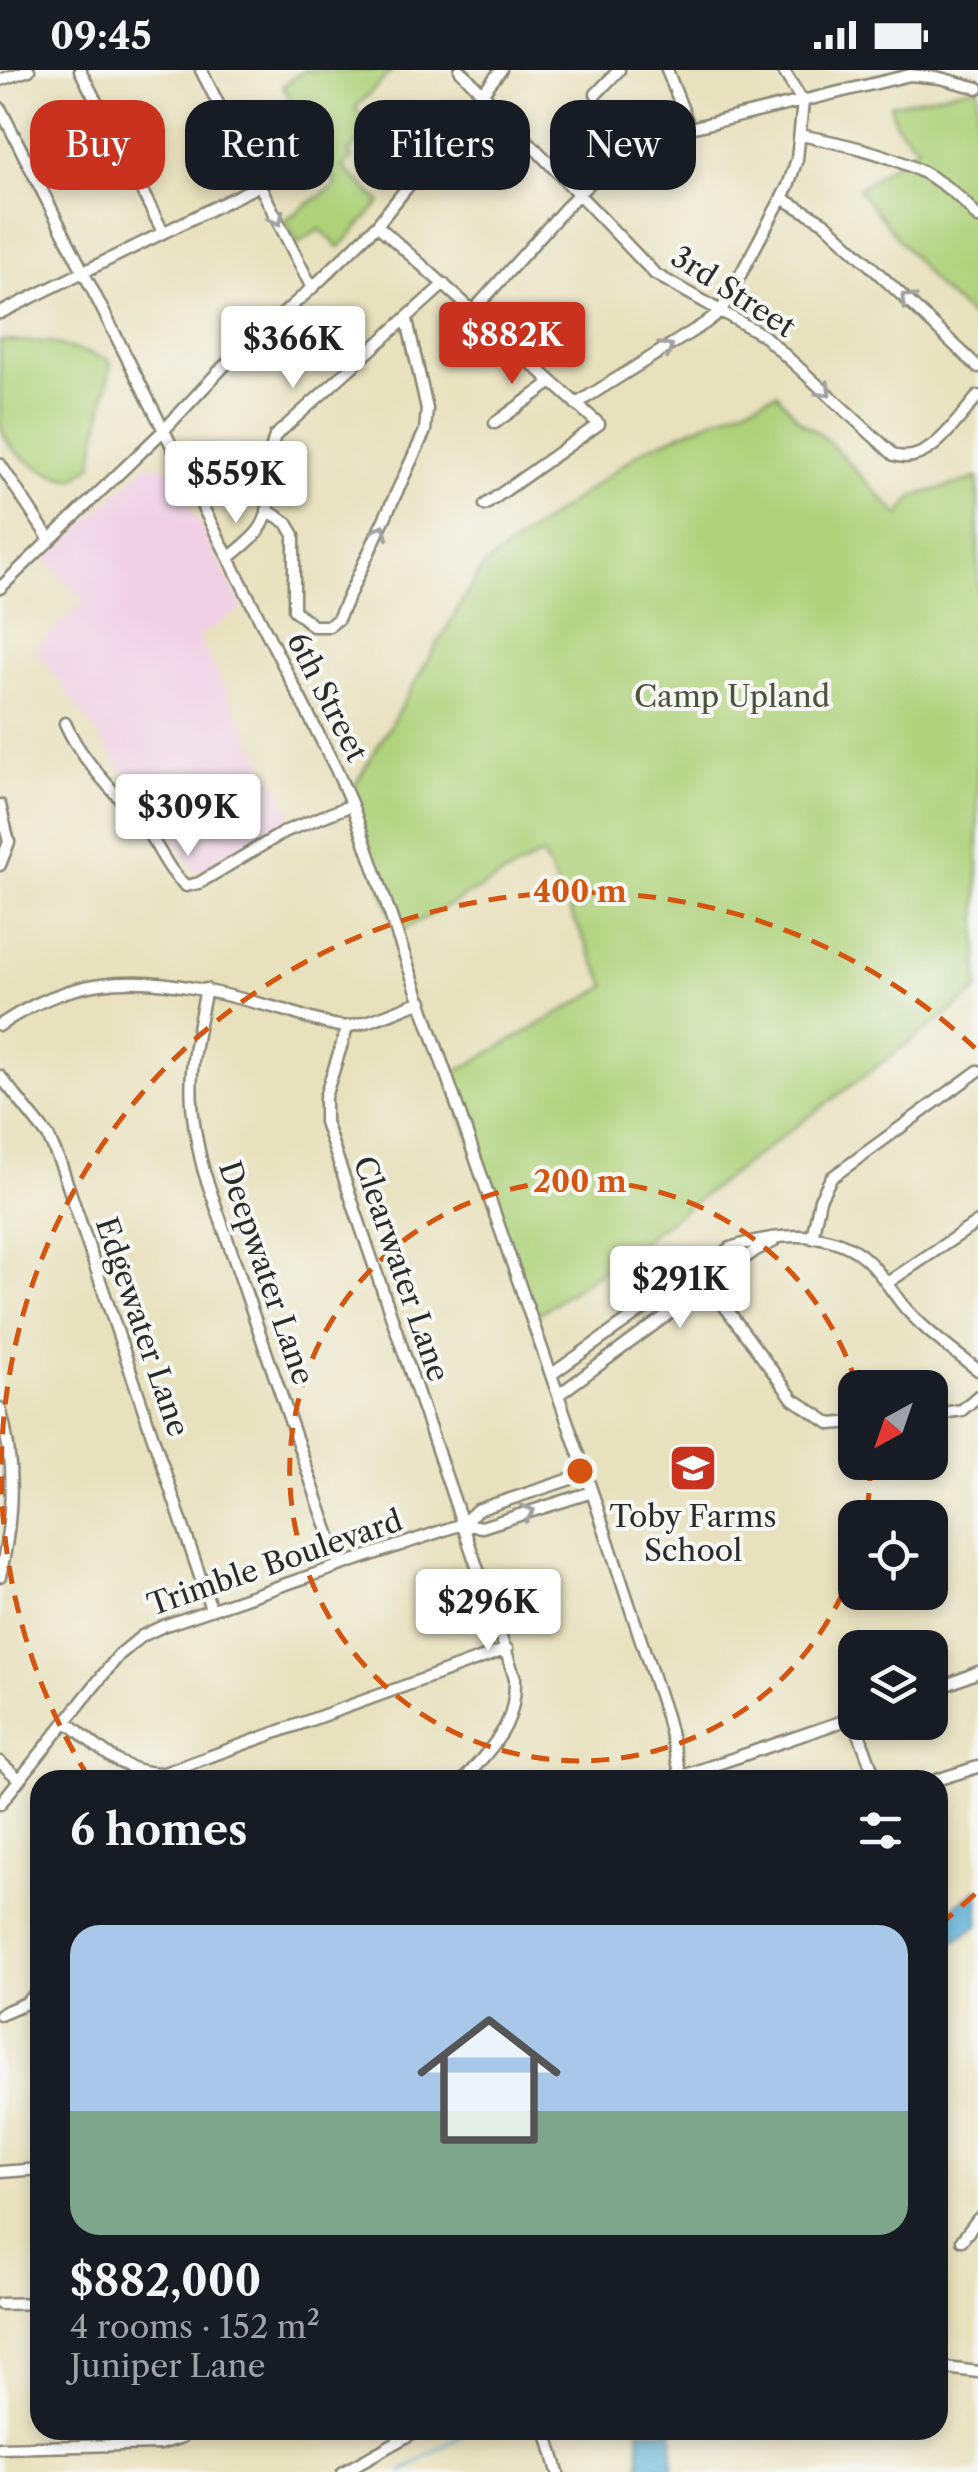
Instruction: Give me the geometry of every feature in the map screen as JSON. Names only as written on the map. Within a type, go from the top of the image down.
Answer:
[{"type":"street","points":[[0,80],[30,70]]},
{"type":"street","points":[[80,70],[164,232]]},
{"type":"street","points":[[201,70],[216,100]]},
{"type":"street","name":"3rd Street","points":[[460,70],[655,274],[763,335],[886,450],[904,458],[924,454],[978,396]]},
{"type":"street","points":[[0,588],[164,430],[224,366],[377,225],[501,70]]},
{"type":"street","points":[[596,94],[620,70]]},
{"type":"street","points":[[667,70],[679,100]]},
{"type":"street","points":[[576,404],[720,311],[782,198],[797,158],[803,102],[783,70]]},
{"type":"street","points":[[696,127],[910,75],[978,88]]},
{"type":"street","name":"6th Street","points":[[0,108],[352,805],[540,1338],[679,1770]]},
{"type":"street","points":[[800,135],[877,153],[910,166],[966,201],[978,218]]},
{"type":"street","points":[[1,309],[86,272],[250,190]]},
{"type":"street","points":[[263,190],[312,288]]},
{"type":"street","points":[[473,311],[582,190]]},
{"type":"street","points":[[782,198],[825,223],[978,366]]},
{"type":"street","points":[[377,225],[599,424],[484,505]]},
{"type":"street","points":[[229,558],[262,528],[268,510],[275,436],[444,284]]},
{"type":"street","points":[[268,510],[286,523],[294,535],[294,610],[313,626],[329,626],[338,618],[425,431],[427,409],[408,320]]},
{"type":"street","points":[[496,423],[552,382]]},
{"type":"street","points":[[0,464],[50,540]]},
{"type":"street","points":[[65,723],[74,744],[148,834],[175,877],[186,886],[199,883],[286,831],[352,805]]},
{"type":"street","points":[[0,804],[9,842],[0,865]]},
{"type":"street","points":[[0,1025],[34,1002],[91,984],[147,980],[206,989],[347,1028],[422,1001]]},
{"type":"street","name":"Deepwater Lane","points":[[206,989],[192,1055],[192,1124],[204,1172],[340,1566]]},
{"type":"street","name":"Clearwater Lane","points":[[347,1028],[325,1097],[325,1122],[516,1678],[516,1707],[504,1731],[472,1770]]},
{"type":"street","points":[[812,1238],[820,1200],[832,1178],[978,1071]]},
{"type":"street","name":"Edgewater Lane","points":[[0,1076],[48,1136],[61,1165],[211,1609]]},
{"type":"street","points":[[888,1283],[978,1222]]},
{"type":"street","points":[[558,1394],[756,1250],[782,1237]]},
{"type":"street","points":[[552,1374],[730,1248],[753,1240],[782,1237],[836,1242],[858,1253],[931,1334],[978,1370]]},
{"type":"street","points":[[709,1285],[793,1400],[830,1424],[838,1423]]},
{"type":"street","points":[[948,1412],[962,1410],[978,1396]]},
{"type":"street","points":[[0,1408],[11,1482],[11,1530],[0,1576]]},
{"type":"street","name":"Trimble Boulevard","points":[[0,1804],[119,1655],[142,1636],[462,1524],[477,1510],[586,1474]]},
{"type":"street","name":"Trimble Boulevard","points":[[462,1524],[482,1527],[592,1492]]},
{"type":"street","points":[[172,1770],[508,1649]]},
{"type":"street","points":[[948,1684],[978,1672]]},
{"type":"street","points":[[66,1722],[134,1770]]},
{"type":"street","points":[[705,1770],[838,1723]]},
{"type":"street","points":[[862,1740],[873,1770]]},
{"type":"street","points":[[0,1762],[20,1779]]},
{"type":"street","points":[[948,1776],[978,1766]]},
{"type":"street","points":[[0,2014],[30,1999]]},
{"type":"street","points":[[0,2172],[30,2170]]},
{"type":"street","points":[[962,2240],[978,2219]]},
{"type":"street","points":[[0,2304],[30,2303]]},
{"type":"street","points":[[948,2368],[978,2372]]},
{"type":"street","points":[[0,2448],[160,2444],[173,2440]]},
{"type":"street","points":[[343,2472],[357,2468],[402,2440]]},
{"type":"street","points":[[549,2440],[558,2472]]},
{"type":"shaded area","points":[[147,464],[170,468],[243,608],[198,637],[293,818],[198,875],[35,648],[85,601],[46,560]]},
{"type":"green space","points":[[304,70],[392,71],[363,100],[354,100],[354,147],[348,153],[352,158],[343,167],[354,177],[354,190],[368,190],[381,202],[339,248],[320,229],[298,244],[285,220],[334,190],[334,100],[290,100],[283,86]]},
{"type":"green space","points":[[978,86],[978,323],[938,288],[858,189],[918,147],[896,125],[890,105]]},
{"type":"green space","points":[[0,341],[49,342],[108,359],[111,364],[92,465],[74,479],[28,461],[4,434],[0,423]]},
{"type":"green space","name":"Camp Upland","points":[[777,393],[798,419],[825,438],[899,516],[914,496],[978,478],[978,991],[608,1266],[532,1318],[449,1076],[607,986],[542,855],[397,933],[351,792],[483,566],[646,448]]},
{"type":"water","points":[[978,1889],[978,1926],[948,1946],[948,1912]]},
{"type":"water","points":[[639,2440],[672,2440],[673,2472],[641,2472]]},
{"type":"waterway","points":[[402,2472],[454,2440]]},
{"type":"place","name":"Toby Farms School","points":[[693,1468]]}]
